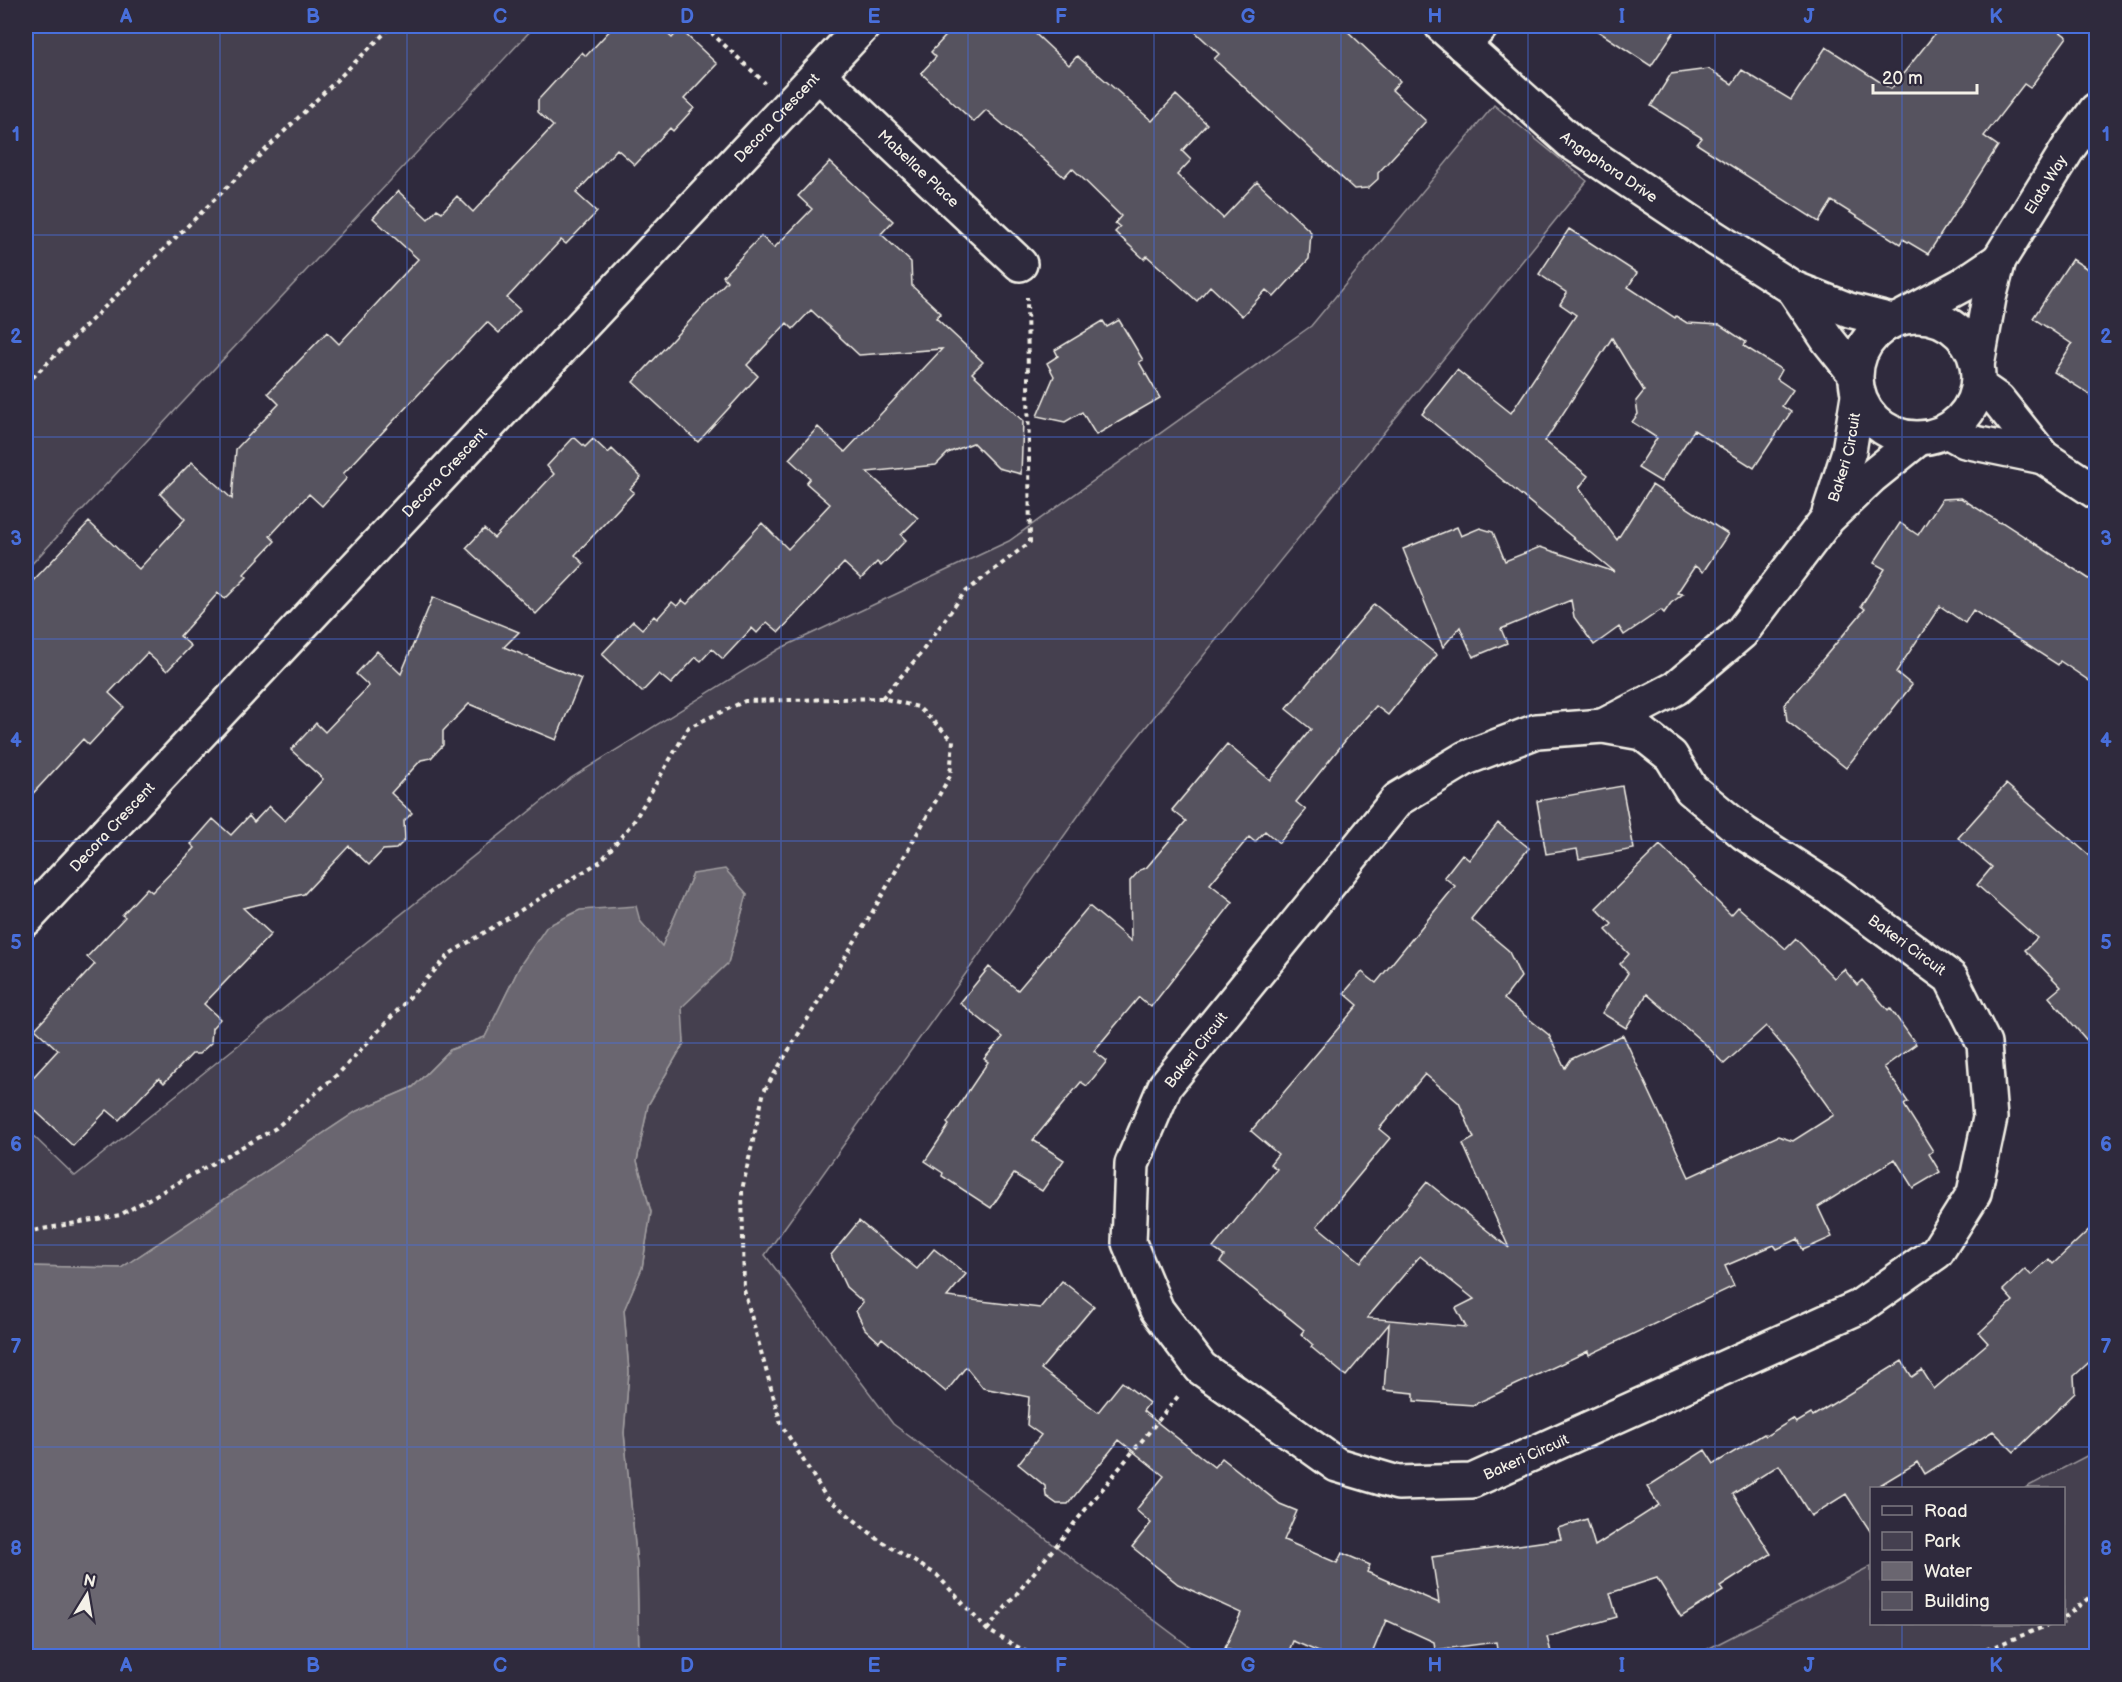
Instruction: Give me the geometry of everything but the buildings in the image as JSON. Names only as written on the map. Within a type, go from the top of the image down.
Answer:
[{"type":"street","name":"Decora Crescent","points":[[26,919],[863,26]]},
{"type":"street","name":"Angophora Drive","points":[[1462,32],[1571,142],[1793,288],[1849,310],[1897,319]]},
{"type":"street","name":"Mabellae Place","points":[[818,74],[1020,264]]},
{"type":"street","name":"Elata Way","points":[[1978,376],[1989,298],[1999,260],[2068,147],[2097,110]]},
{"type":"street","name":"Elata Way","points":[[1897,319],[1962,285],[1999,260]]},
{"type":"street","name":"Angophora Drive","points":[[1793,288],[1856,385]]},
{"type":"street","points":[[2043,457],[1933,435],[1897,436],[1882,428],[1867,413],[1856,385],[1861,350],[1874,333],[1897,319],[1924,316],[1947,324],[1964,338],[1978,376],[2043,457],[2097,492]]},
{"type":"street","points":[[1933,435],[1963,418],[1971,406],[1978,376]]},
{"type":"street","name":"Bakeri Circuit","points":[[1828,518],[1849,451],[1856,385]]},
{"type":"street","name":"Bakeri Circuit","points":[[1603,726],[1676,688],[1741,633],[1828,518],[1871,477],[1933,435]]},
{"type":"street","name":"Bakeri Circuit","points":[[1603,726],[1642,734],[1671,756],[1691,789],[1744,833],[1833,891],[1951,978],[1984,1044],[1990,1118],[1974,1193],[1937,1252],[1859,1307],[1472,1481],[1398,1483],[1338,1465],[1201,1368],[1157,1310],[1129,1243],[1132,1164],[1165,1086],[1398,799],[1466,758],[1537,731],[1603,726]]},
{"type":"path","points":[[26,384],[392,26]]},
{"type":"path","points":[[704,26],[788,105]]},
{"type":"path","points":[[882,698],[918,657],[964,593],[1030,542],[1028,303],[1020,264]]},
{"type":"path","points":[[26,1232],[120,1215],[276,1128],[339,1073],[451,953],[601,861],[634,821],[689,726],[745,702],[882,698],[918,707],[953,740],[950,776],[873,911],[764,1091],[742,1190],[744,1290],[781,1424],[826,1497],[879,1540],[937,1575],[987,1630],[1034,1656]]},
{"type":"path","points":[[987,1630],[1201,1368]]},
{"type":"path","points":[[2065,1617],[2097,1592]]},
{"type":"path","points":[[1970,1656],[2046,1625]]},
{"type":"green space","points":[[26,26],[535,26],[26,570]]},
{"type":"green space","points":[[1494,105],[1587,181],[1111,770],[765,1255],[893,1424],[1202,1656],[639,1656],[637,1565],[624,1433],[629,1372],[624,1310],[642,1268],[651,1212],[637,1161],[648,1105],[684,1043],[681,1007],[728,962],[747,894],[693,874],[662,947],[640,921],[521,964],[485,1037],[450,1050],[413,1087],[357,1111],[121,1268],[26,1266],[26,1129],[75,1176],[571,778],[779,649],[1009,541],[1311,326]]},
{"type":"green space","points":[[2096,1451],[2096,1646],[2076,1656],[1694,1656],[1870,1567],[1870,1625],[2065,1625],[2065,1487],[2027,1487]]},
{"type":"water","points":[[725,869],[747,894],[728,963],[682,1007],[684,1043],[648,1105],[637,1161],[651,1212],[642,1268],[624,1310],[629,1372],[624,1433],[637,1565],[639,1656],[26,1656],[26,1266],[121,1268],[357,1111],[413,1087],[450,1050],[485,1037],[521,964],[547,926],[580,910],[636,906],[640,921],[662,946],[693,874]]}]
